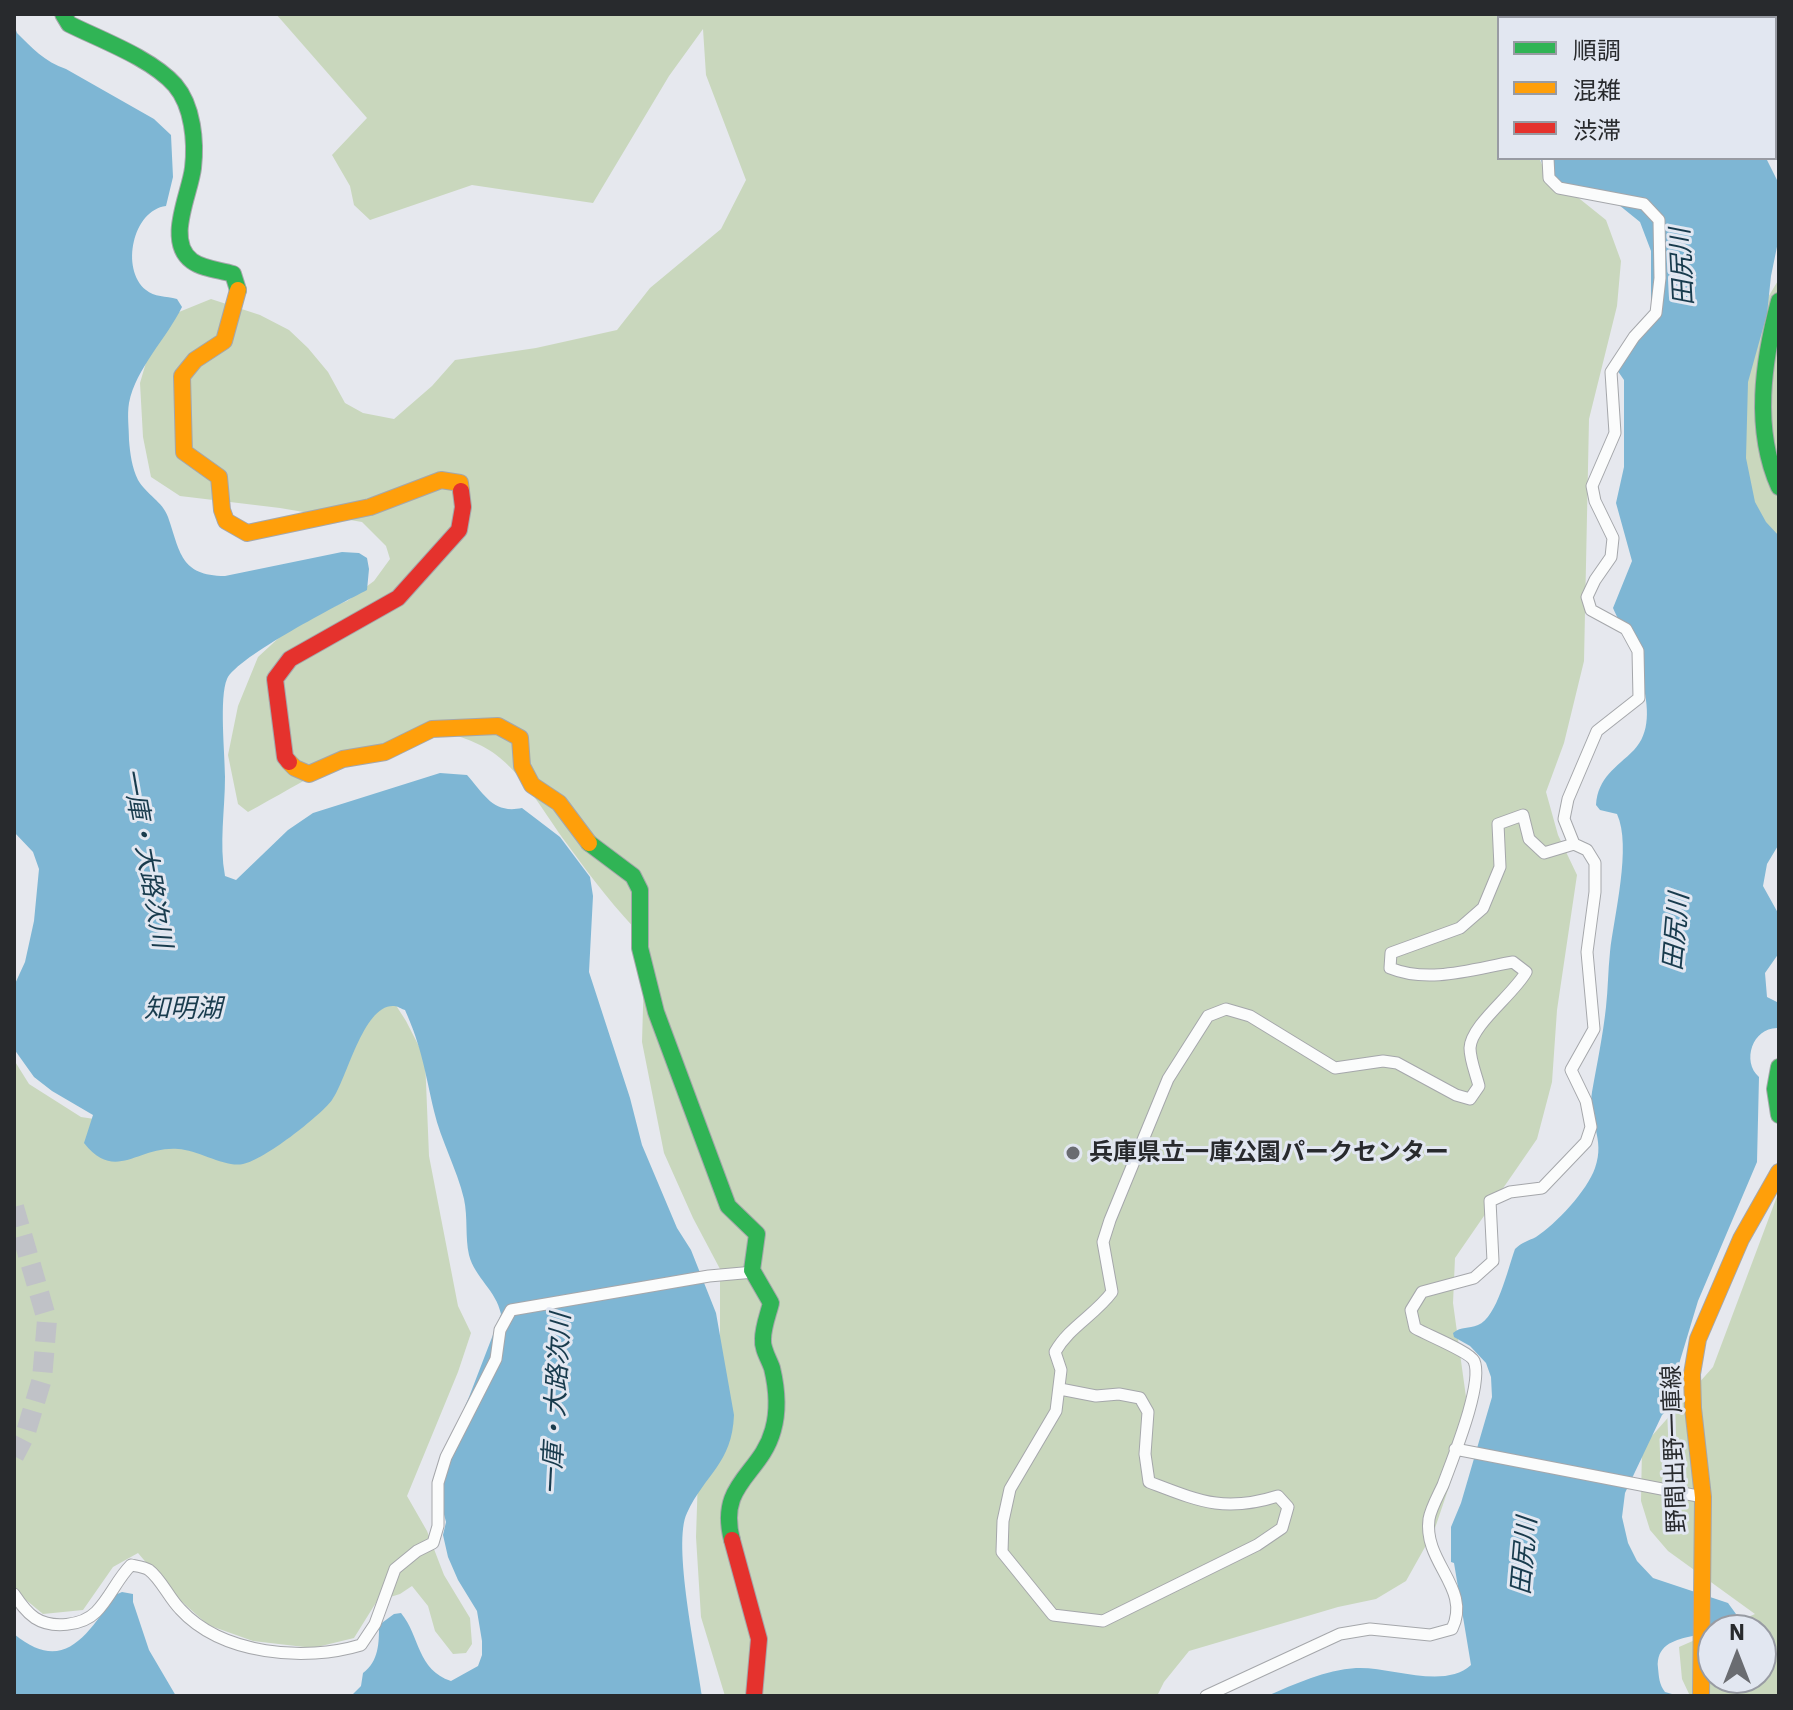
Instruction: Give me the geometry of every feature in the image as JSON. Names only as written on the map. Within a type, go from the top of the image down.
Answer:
[{"type":"street","points":[[63,14],[69,24],[155,70],[176,86],[193,126],[193,169],[179,244],[191,261],[233,274],[239,287],[224,341],[195,360],[182,376],[184,452],[219,477],[226,521],[247,533],[370,507],[441,480],[460,483],[463,507],[459,530],[398,598],[290,659],[275,679],[285,757],[295,768],[309,774],[343,759],[385,752],[432,729],[498,726],[520,738],[522,766],[532,785],[559,803],[592,847],[633,876],[640,890],[640,948],[656,1012],[728,1206],[757,1234],[754,1272],[771,1303],[762,1342],[772,1369],[778,1403],[773,1432],[759,1458],[736,1487],[727,1520],[759,1639],[754,1696]]},
{"type":"street","points":[[1548,160],[1549,178],[1559,188],[1644,204],[1659,220],[1660,278],[1656,313],[1634,337],[1611,372],[1615,433],[1592,486],[1595,501],[1613,538],[1611,557],[1587,597],[1591,610],[1626,629],[1638,651],[1639,698],[1597,731],[1568,799],[1564,819],[1574,844]]},
{"type":"street","points":[[1779,301],[1769,333],[1765,370],[1765,448],[1771,474],[1779,487]]},
{"type":"street","points":[[1060,1389],[1096,1396],[1119,1394],[1140,1398],[1148,1412],[1145,1454],[1149,1482],[1218,1505],[1251,1504],[1278,1496],[1288,1507],[1282,1528],[1257,1545],[1103,1621],[1053,1615],[1002,1552],[1003,1521],[1010,1489],[1056,1411],[1061,1370],[1055,1352],[1064,1337],[1102,1306],[1112,1292],[1103,1242],[1168,1079],[1208,1016],[1226,1009],[1250,1016],[1335,1068],[1383,1061],[1397,1063],[1456,1095],[1470,1099],[1479,1086],[1470,1049],[1473,1036],[1518,987],[1526,972],[1513,962],[1436,975],[1407,975],[1390,968],[1391,953],[1460,928],[1483,908],[1500,867],[1498,824],[1523,815],[1529,839],[1544,853],[1574,844],[1587,850],[1595,863],[1595,892],[1587,952],[1594,1029],[1571,1070],[1586,1101],[1591,1127],[1586,1142],[1542,1188],[1510,1192],[1490,1201],[1493,1261],[1474,1278],[1422,1292],[1411,1310],[1415,1328],[1468,1352],[1475,1362],[1477,1381],[1429,1518],[1430,1546],[1455,1595],[1459,1615],[1452,1629],[1430,1635],[1370,1629],[1340,1634],[1206,1696]]},
{"type":"street","points":[[1779,1067],[1775,1089],[1779,1115]]},
{"type":"street","name":"野間出野一庫線","points":[[1701,1696],[1703,1497],[1692,1374],[1698,1339],[1741,1239],[1779,1172]]},
{"type":"street","points":[[14,1594],[38,1621],[62,1625],[77,1623],[95,1613],[131,1565],[148,1570],[180,1610],[203,1630],[225,1642],[278,1652],[334,1654],[361,1645],[375,1624],[395,1569],[417,1551],[433,1543],[440,1503],[438,1483],[446,1457],[496,1359],[500,1330],[511,1310],[709,1276],[754,1272]]},
{"type":"street","points":[[1455,1449],[1703,1497]]},
{"type":"green space","points":[[276,14],[1516,14],[1497,16],[1497,160],[1540,160],[1545,171],[1606,220],[1621,261],[1617,306],[1589,419],[1584,661],[1564,743],[1546,792],[1558,835],[1577,875],[1557,1010],[1552,1082],[1537,1139],[1455,1258],[1453,1303],[1466,1397],[1455,1469],[1434,1531],[1406,1581],[1376,1599],[1338,1607],[1189,1651],[1164,1682],[1157,1696],[725,1696],[701,1617],[696,1537],[698,1476],[720,1404],[720,1269],[664,1153],[642,1042],[645,939],[595,881],[516,773],[495,754],[462,738],[444,733],[426,733],[403,738],[357,754],[248,812],[238,804],[228,755],[238,706],[258,657],[296,622],[347,601],[374,581],[390,559],[386,546],[362,522],[180,496],[151,477],[143,437],[140,383],[152,342],[179,312],[211,299],[260,315],[289,330],[328,372],[345,403],[363,413],[394,419],[432,386],[455,360],[536,348],[617,330],[650,288],[721,229],[746,180],[706,75],[703,29],[669,76],[593,203],[472,185],[370,220],[354,205],[350,186],[332,155],[367,118]]},
{"type":"green space","points":[[1779,279],[1779,552],[1747,490],[1738,399],[1764,304]]},
{"type":"green space","points":[[385,988],[425,1058],[429,1156],[458,1306],[471,1333],[407,1496],[427,1531],[444,1575],[470,1618],[472,1644],[466,1653],[453,1654],[435,1631],[428,1606],[412,1586],[400,1594],[377,1601],[354,1638],[313,1648],[253,1641],[208,1625],[171,1592],[138,1553],[113,1567],[83,1610],[43,1614],[14,1590],[14,1060],[29,1084],[81,1117],[141,1126]]},
{"type":"green space","points":[[1779,1191],[1779,1696],[1690,1696],[1682,1679],[1679,1647],[1697,1639],[1697,1694],[1777,1694],[1777,1614],[1755,1614],[1668,1551],[1650,1530],[1641,1501],[1642,1447],[1713,1367]]},
{"type":"water","points":[[1567,14],[1758,14],[1755,16]]},
{"type":"water","name":"知明湖","points":[[14,25],[17,33],[45,58],[154,119],[171,135],[173,177],[166,206],[145,218],[138,229],[132,255],[138,281],[146,290],[177,299],[182,307],[138,378],[129,403],[128,422],[136,475],[141,485],[166,512],[184,559],[199,572],[225,576],[342,552],[359,553],[367,558],[367,590],[269,644],[235,669],[227,679],[223,712],[225,777],[222,851],[225,876],[236,880],[288,830],[313,813],[440,773],[467,775],[490,801],[504,808],[522,808],[560,837],[590,877],[593,896],[589,972],[642,1145],[677,1228],[691,1250],[716,1313],[734,1415],[728,1446],[694,1500],[683,1528],[684,1574],[702,1696],[351,1696],[361,1686],[363,1673],[375,1657],[379,1625],[394,1614],[401,1613],[425,1661],[440,1676],[451,1681],[478,1666],[482,1655],[477,1611],[448,1557],[443,1535],[446,1522],[436,1483],[439,1466],[501,1314],[469,1255],[464,1199],[437,1122],[419,1048],[405,1010],[394,1006],[383,1009],[373,1017],[338,1090],[316,1117],[264,1155],[236,1165],[178,1149],[151,1152],[117,1162],[96,1155],[84,1143],[93,1115],[34,1077],[14,1049],[14,986],[25,962],[34,921],[39,869],[33,852],[14,832]]},
{"type":"water","name":"田尻川","points":[[1541,160],[1767,160],[1779,184],[1779,237],[1767,314],[1748,382],[1746,458],[1755,502],[1766,522],[1779,536],[1779,844],[1767,864],[1763,886],[1778,913],[1779,953],[1765,973],[1767,997],[1779,1003],[1778,1028],[1762,1033],[1752,1046],[1751,1062],[1759,1077],[1757,1162],[1698,1301],[1679,1364],[1670,1408],[1662,1415],[1625,1493],[1622,1517],[1628,1543],[1637,1561],[1653,1578],[1728,1603],[1736,1614],[1697,1614],[1697,1635],[1677,1640],[1660,1654],[1658,1668],[1662,1686],[1665,1692],[1679,1696],[1267,1696],[1310,1678],[1344,1669],[1369,1668],[1446,1676],[1471,1665],[1454,1563],[1451,1562],[1451,1527],[1492,1397],[1491,1377],[1486,1363],[1453,1333],[1485,1321],[1496,1303],[1515,1249],[1536,1237],[1561,1216],[1585,1187],[1598,1157],[1591,1102],[1605,1018],[1623,844],[1617,814],[1600,810],[1596,805],[1597,795],[1604,780],[1634,750],[1643,736],[1647,719],[1642,680],[1613,608],[1632,561],[1616,503],[1624,467],[1624,380],[1615,367],[1651,314],[1651,251],[1640,222],[1619,205],[1556,192],[1544,175]]},
{"type":"water","points":[[122,1592],[133,1594],[149,1650],[176,1696],[14,1696],[14,1634],[32,1646],[47,1651],[61,1650],[84,1636],[115,1595]]},
{"type":"tunnel","points":[[14,1207],[47,1320],[42,1379],[25,1435],[14,1456]]},
{"type":"traffic: fast","points":[[63,14],[69,24],[153,66],[181,94],[192,125],[194,147],[193,168],[181,217],[180,242],[184,252],[196,264],[233,274],[238,290]]},
{"type":"traffic: fast","points":[[1777,90],[1779,104]]},
{"type":"traffic: fast","points":[[1779,301],[1763,395],[1766,442],[1779,487]]},
{"type":"traffic: fast","points":[[589,843],[633,876],[640,890],[640,948],[656,1012],[728,1206],[757,1234],[752,1270],[771,1303],[763,1343],[774,1376],[776,1414],[767,1445],[742,1480],[730,1505],[732,1540]]},
{"type":"traffic: fast","points":[[1779,1067],[1775,1089],[1779,1115]]},
{"type":"traffic: slow","points":[[1777,64],[1779,57]]},
{"type":"traffic: slow","points":[[238,290],[224,341],[195,360],[182,376],[184,452],[219,477],[226,521],[247,533],[370,507],[441,480],[460,483],[461,491]]},
{"type":"traffic: slow","points":[[289,762],[309,774],[343,759],[385,752],[432,729],[498,726],[520,738],[522,766],[532,785],[559,803],[589,843]]},
{"type":"traffic: slow","points":[[1701,1696],[1703,1497],[1692,1374],[1698,1339],[1741,1239],[1779,1172]]},
{"type":"traffic: jam","points":[[289,762],[285,757],[275,679],[290,659],[398,598],[459,530],[463,507],[461,491]]},
{"type":"traffic: jam","points":[[732,1540],[759,1639],[754,1696]]},
{"type":"place","name":"兵庫県立一庫公園パークセンター","points":[[1073,1153]]},
{"type":"water label","name":"一庫・大路次川","points":[[146,858]]},
{"type":"water label","name":"一庫・大路次川","points":[[557,1404]]}]
